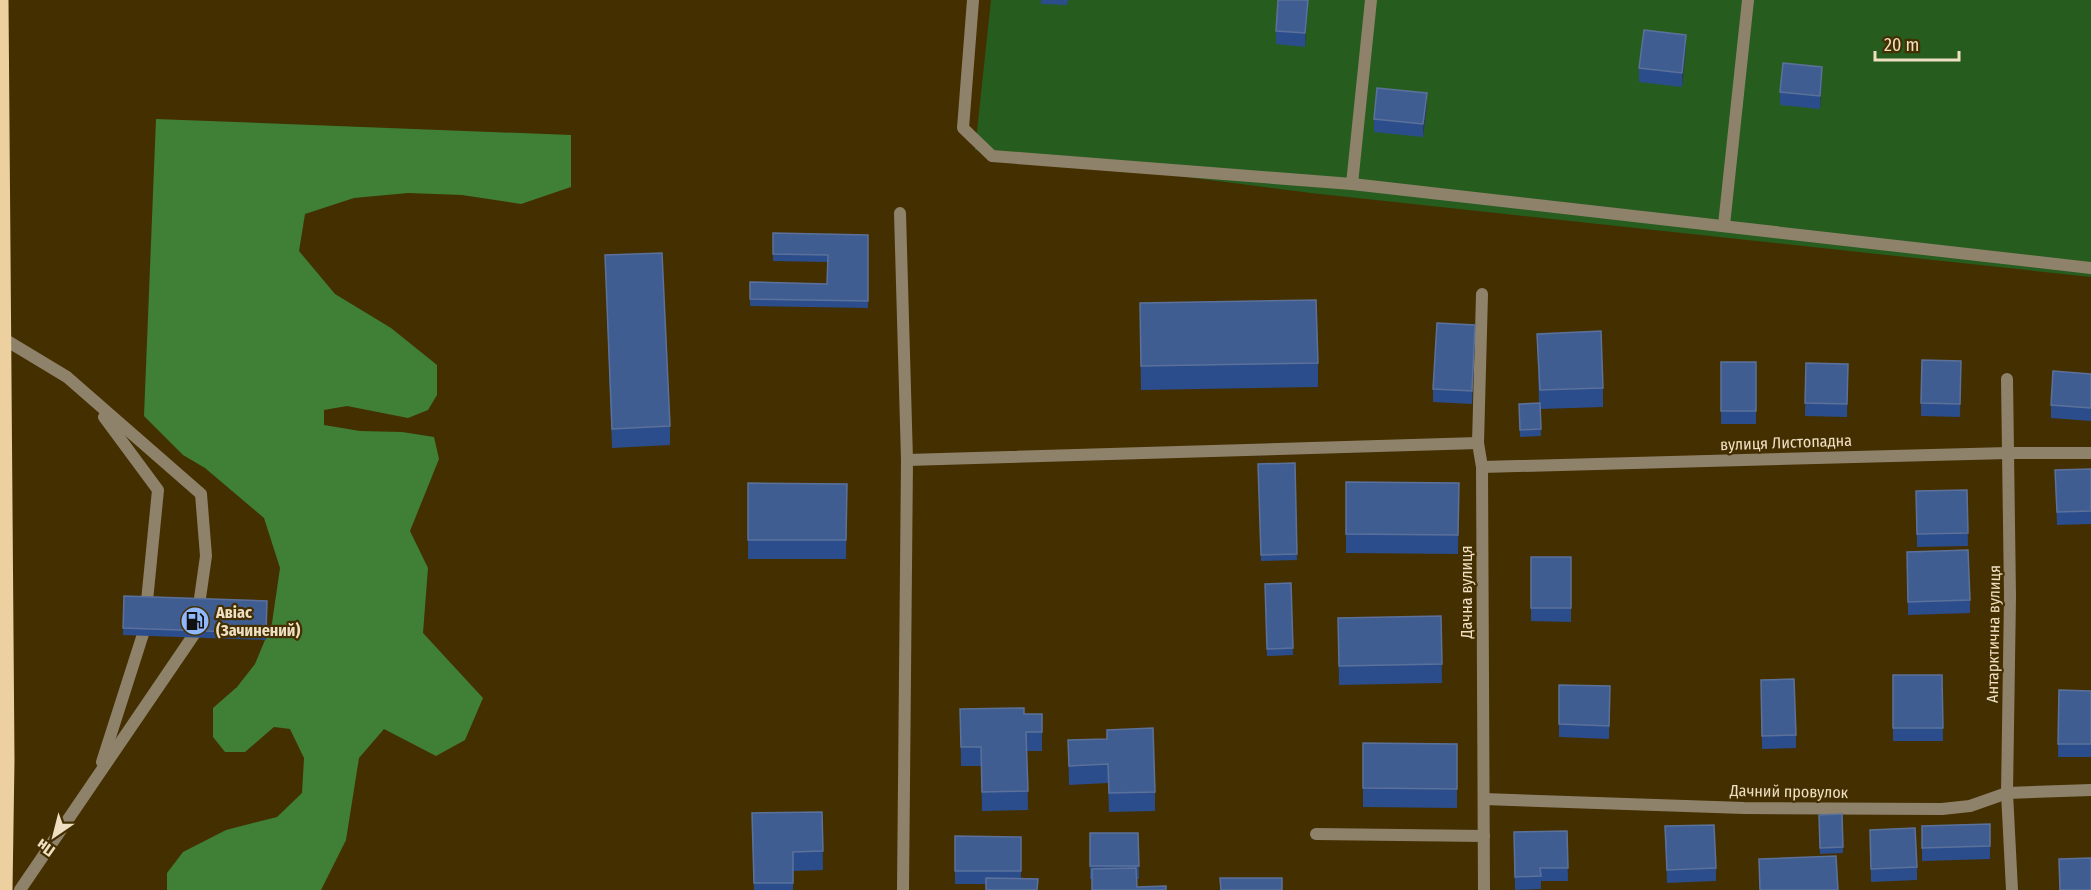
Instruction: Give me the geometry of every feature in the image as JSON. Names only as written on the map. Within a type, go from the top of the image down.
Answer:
[{"type":"main road","points":[[1,0],[5,890]]},
{"type":"street","points":[[973,0],[963,128],[992,156],[1352,184],[2091,268]]},
{"type":"street","points":[[1352,184],[1371,0]]},
{"type":"street","points":[[1724,225],[1748,0]]},
{"type":"street","points":[[900,213],[907,460],[903,890]]},
{"type":"street","name":"Дачна вулиця","points":[[1482,294],[1478,443],[1482,467],[1484,890]]},
{"type":"street","points":[[4,339],[67,377],[201,494],[206,556],[195,633],[20,890]]},
{"type":"street","points":[[67,377],[110,423],[158,490],[144,631],[98,774]]},
{"type":"street","name":"Антарктична вулиця","points":[[2007,379],[2010,596],[2007,793],[2012,890]]},
{"type":"street","points":[[907,460],[1478,443]]},
{"type":"street","name":"вулиця Листопадна","points":[[1482,467],[2008,453],[2091,453]]},
{"type":"street","name":"Дачний провулок","points":[[1484,799],[1744,808],[1942,809],[1970,806],[2007,793],[2091,790]]},
{"type":"street","points":[[1316,834],[1484,836]]},
{"type":"green space","points":[[991,0],[2091,0],[2091,277],[1311,193],[975,150]]},
{"type":"green space","points":[[156,119],[571,135],[571,187],[521,204],[462,195],[408,193],[354,198],[305,214],[299,251],[335,294],[391,328],[437,365],[437,395],[428,410],[408,418],[347,406],[324,410],[324,425],[360,431],[402,432],[434,437],[439,459],[410,531],[428,568],[423,633],[483,698],[465,740],[436,756],[384,729],[359,758],[346,840],[321,890],[167,890],[167,873],[183,852],[226,830],[277,817],[302,793],[304,758],[290,729],[274,727],[245,752],[225,752],[213,737],[213,708],[237,687],[255,664],[272,623],[280,568],[264,518],[205,468],[183,455],[144,416]]},
{"type":"building","points":[[1278,0],[1308,0],[1305,33],[1276,31]]},
{"type":"building","points":[[1644,30],[1686,35],[1682,73],[1639,68]]},
{"type":"building","points":[[1783,63],[1822,67],[1820,96],[1780,92]]},
{"type":"building","points":[[1377,88],[1427,93],[1423,124],[1374,119]]},
{"type":"building","points":[[773,233],[868,235],[868,301],[750,299],[750,282],[827,284],[828,255],[773,254]]},
{"type":"building","points":[[662,253],[670,426],[612,429],[605,255]]},
{"type":"building","points":[[1316,300],[1318,363],[1141,366],[1140,303]]},
{"type":"building","points":[[1437,323],[1475,325],[1472,391],[1433,389]]},
{"type":"building","points":[[1601,331],[1603,388],[1540,390],[1537,334]]},
{"type":"building","points":[[1922,360],[1961,361],[1960,404],[1921,403]]},
{"type":"building","points":[[1721,362],[1756,362],[1756,411],[1721,411]]},
{"type":"building","points":[[1806,363],[1848,364],[1847,404],[1805,403]]},
{"type":"building","points":[[2053,371],[2091,374],[2091,408],[2051,405]]},
{"type":"building","points":[[1540,403],[1541,429],[1520,430],[1519,404]]},
{"type":"building","points":[[1295,463],[1297,554],[1261,555],[1258,464]]},
{"type":"building","points":[[2091,469],[2091,511],[2057,512],[2055,470]]},
{"type":"building","points":[[1346,482],[1459,483],[1458,535],[1346,534]]},
{"type":"building","points":[[748,483],[847,484],[846,540],[748,540]]},
{"type":"building","points":[[1967,490],[1968,533],[1917,534],[1916,491]]},
{"type":"building","points":[[1968,550],[1970,600],[1908,602],[1907,552]]},
{"type":"building","points":[[1531,557],[1571,557],[1571,608],[1531,608]]},
{"type":"building","points":[[1291,583],[1293,648],[1267,649],[1265,584]]},
{"type":"building","name":"Авіас (Зачинений)","points":[[124,596],[267,601],[266,633],[123,628]]},
{"type":"building","points":[[1441,616],[1442,664],[1339,666],[1338,618]]},
{"type":"building","points":[[1893,675],[1942,675],[1943,728],[1893,728]]},
{"type":"building","points":[[1794,679],[1796,735],[1762,736],[1761,680]]},
{"type":"building","points":[[1559,685],[1610,686],[1609,726],[1559,724]]},
{"type":"building","points":[[2059,690],[2091,691],[2091,744],[2058,744]]},
{"type":"building","points":[[1024,708],[1024,714],[1042,714],[1042,732],[1026,732],[1028,791],[982,792],[981,747],[961,747],[960,709]]},
{"type":"building","points":[[1153,728],[1155,792],[1109,793],[1108,764],[1069,766],[1068,740],[1107,739],[1107,730]]},
{"type":"building","points":[[1363,743],[1457,744],[1457,789],[1363,788]]},
{"type":"building","points":[[822,812],[823,851],[793,852],[793,883],[754,883],[752,813]]},
{"type":"building","points":[[1842,814],[1843,847],[1820,848],[1819,815]]},
{"type":"building","points":[[1990,824],[1990,846],[1922,848],[1922,826]]},
{"type":"building","points":[[1714,825],[1716,868],[1667,870],[1665,826]]},
{"type":"building","points":[[1915,828],[1917,867],[1871,869],[1870,830]]},
{"type":"building","points":[[1567,831],[1568,868],[1540,868],[1541,876],[1515,877],[1514,832]]},
{"type":"building","points":[[1090,833],[1138,833],[1139,866],[1090,866]]},
{"type":"building","points":[[955,836],[1021,837],[1021,871],[955,871]]},
{"type":"building","points":[[1836,856],[1838,890],[1760,890],[1759,859]]},
{"type":"building","points":[[2091,858],[2091,890],[2060,890],[2059,859]]},
{"type":"building","points":[[1136,868],[1137,887],[1166,886],[1166,890],[1092,890],[1092,869]]},
{"type":"building","points":[[986,878],[1038,879],[1037,890],[986,890]]},
{"type":"building","points":[[1220,878],[1282,878],[1282,890],[1221,890]]},
{"type":"place","name":"Авіас (Зачинений)","points":[[195,621]]}]
